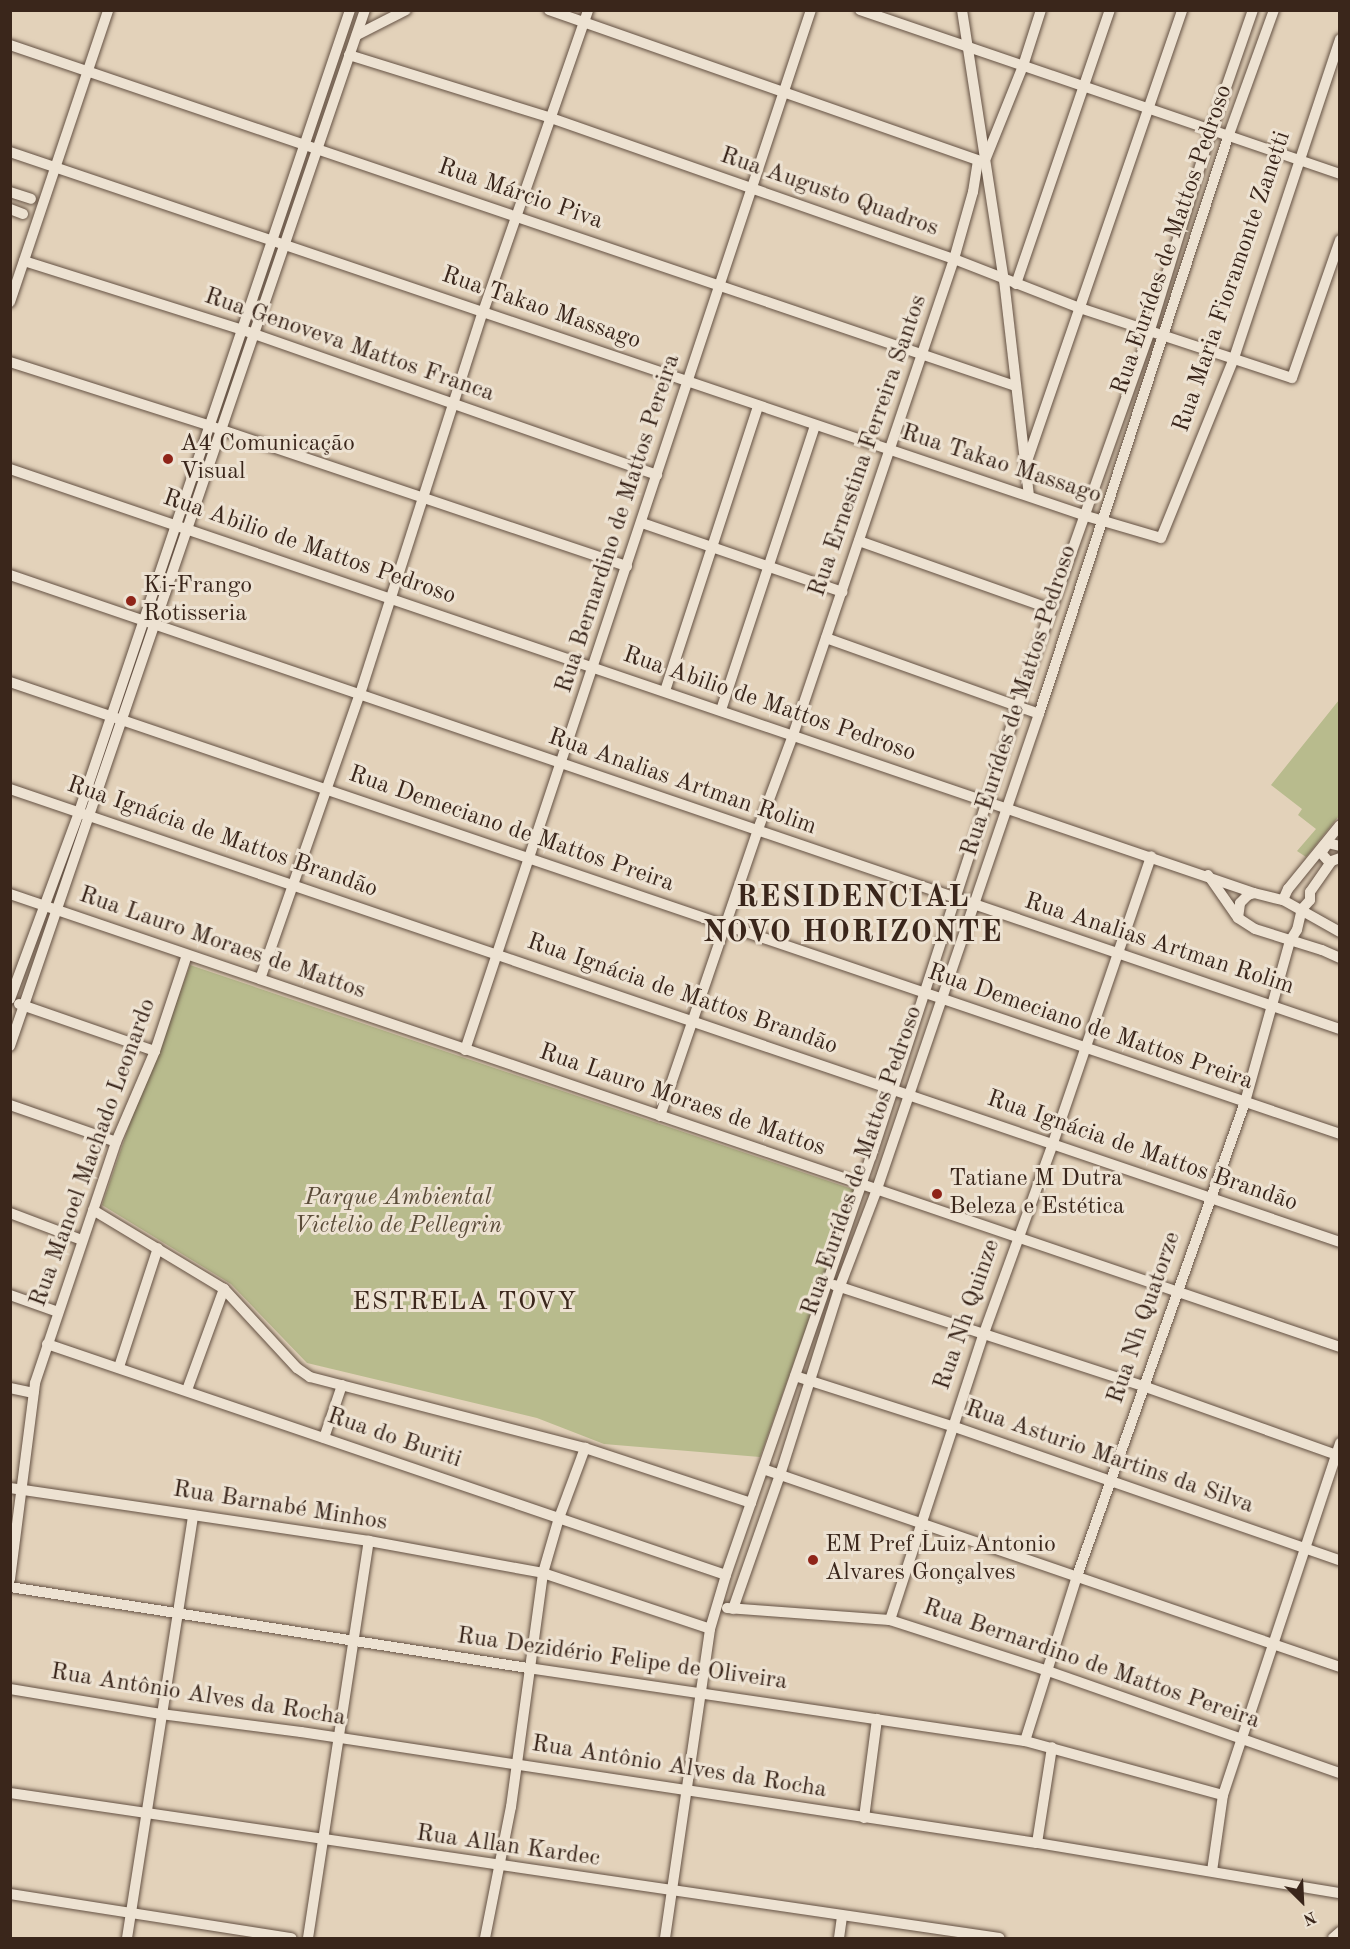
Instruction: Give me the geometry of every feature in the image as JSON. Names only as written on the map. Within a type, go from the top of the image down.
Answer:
[{"type":"street","points":[[10,302],[108,10]]},
{"type":"street","points":[[155,1051],[10,1000],[79,812],[108,715],[187,529],[243,330],[317,148],[365,10]]},
{"type":"street","points":[[383,21],[391,10]]},
{"type":"street","points":[[357,35],[406,10]]},
{"type":"street","points":[[549,10],[981,160]]},
{"type":"street","points":[[260,979],[360,694],[483,312],[588,10]]},
{"type":"street","name":"Rua Bernardino de Mattos Pereira","points":[[465,1050],[811,10]]},
{"type":"street","points":[[860,10],[1340,174]]},
{"type":"street","points":[[981,160],[1023,66],[1041,10]]},
{"type":"street","points":[[1016,284],[1086,87],[1110,10]]},
{"type":"street","points":[[1027,461],[1150,109],[1182,10]]},
{"type":"street","name":"Rua Eurídes de Mattos Pedroso","points":[[665,1938],[710,1629],[726,1575],[861,1184],[986,801],[1083,515],[1150,330],[1211,131],[1253,10]]},
{"type":"street","name":"Rua Eurídes de Mattos Pedroso","points":[[733,1609],[780,1475],[840,1286],[877,1189],[1039,714],[1228,137],[1274,10]]},
{"type":"street","points":[[964,13],[981,160],[1004,280],[1015,386],[1027,461],[1029,496]]},
{"type":"street","points":[[10,1046],[59,911],[123,720],[176,525],[254,333],[305,144],[348,15],[361,23]]},
{"type":"street","name":"Rua Maria Fioramonte Zanetti","points":[[1161,538],[1234,358],[1340,39]]},
{"type":"street","name":"Rua Márcio Piva","points":[[10,45],[1015,386]]},
{"type":"street","name":"Rua Augusto Quadros","points":[[350,55],[551,118],[954,259],[1080,308],[1292,378],[1340,240]]},
{"type":"street","name":"Rua Takao Massago","points":[[10,152],[1083,515],[1161,538]]},
{"type":"street","name":"Rua Ernestina Ferreira Santos","points":[[660,1116],[890,450],[954,259],[981,160]]},
{"type":"street","points":[[10,192],[31,199]]},
{"type":"street","points":[[10,209],[23,214]]},
{"type":"street","name":"Rua Genoveva Mattos Franca","points":[[24,261],[254,333],[657,475]]},
{"type":"street","points":[[10,362],[216,428],[627,566]]},
{"type":"street","points":[[665,691],[710,547],[758,406]]},
{"type":"street","points":[[721,710],[815,425]]},
{"type":"street","name":"Rua Abilio de Mattos Pedroso","points":[[10,469],[1207,875],[1254,893],[1283,900],[1340,932]]},
{"type":"street","points":[[642,523],[842,592]]},
{"type":"street","points":[[859,541],[1051,609]]},
{"type":"street","name":"Rua Analias Artman Rolim","points":[[10,575],[1117,955],[1340,1029]]},
{"type":"street","points":[[826,638],[1039,714]]},
{"type":"street","name":"Rua Demeciano de Mattos Preira","points":[[10,682],[1340,1134]]},
{"type":"street","name":"Rua Ignácia de Mattos Brandão","points":[[10,789],[1340,1242]]},
{"type":"street","points":[[1283,900],[1294,882],[1340,825]]},
{"type":"street","points":[[1323,847],[1332,842],[1340,846]]},
{"type":"street","points":[[1323,847],[1323,858],[1335,860]]},
{"type":"street","name":"Rua Nh Quinze","points":[[890,1620],[952,1426],[1017,1237],[1053,1143],[1151,856]]},
{"type":"street","name":"Rua Nh Quatorze","points":[[1025,1741],[1077,1576],[1176,1290],[1245,1102],[1290,941],[1301,921],[1302,909],[1310,900],[1310,892],[1335,860]]},
{"type":"street","points":[[1207,875],[1238,918],[1255,928],[1340,958]]},
{"type":"street","points":[[1294,882],[1301,883],[1310,892]]},
{"type":"street","points":[[1238,918],[1240,903],[1248,895],[1254,893]]},
{"type":"street","name":"Rua Lauro Moraes de Mattos","points":[[10,894],[1340,1347]]},
{"type":"street","name":"Rua Manoel Machado Leonardo","points":[[10,1579],[24,1491],[33,1393],[47,1344],[116,1142],[155,1051],[187,955]]},
{"type":"street","points":[[10,1105],[116,1142]]},
{"type":"street","points":[[93,1210],[224,1289],[297,1368],[310,1377],[585,1448],[751,1503]]},
{"type":"street","points":[[10,1213],[82,1240]]},
{"type":"street","points":[[119,1367],[158,1248]]},
{"type":"street","points":[[827,1282],[1143,1386],[1337,1456]]},
{"type":"street","points":[[187,1390],[224,1289]]},
{"type":"street","points":[[10,1295],[58,1312]]},
{"type":"street","name":"Rua do Buriti","points":[[47,1344],[726,1575]]},
{"type":"street","name":"Rua Asturio Martins da Silva","points":[[795,1376],[952,1426],[1340,1560]]},
{"type":"street","points":[[324,1438],[342,1385]]},
{"type":"street","points":[[10,1388],[33,1393]]},
{"type":"street","points":[[1212,1871],[1223,1795],[1271,1643],[1340,1443]]},
{"type":"street","points":[[485,1938],[518,1764],[528,1668],[543,1574],[559,1518],[585,1448]]},
{"type":"street","points":[[763,1469],[1340,1667]]},
{"type":"street","name":"Rua Barnabé Minhos","points":[[10,1488],[369,1541],[543,1574],[710,1629]]},
{"type":"street","points":[[127,1938],[193,1515]]},
{"type":"street","points":[[308,1938],[369,1541]]},
{"type":"street","name":"Rua Dezidério Felipe de Oliveira","points":[[10,1587],[528,1668],[1025,1741],[1223,1795]]},
{"type":"street","name":"Rua Bernardino de Mattos Pereira","points":[[717,1606],[890,1620],[1048,1671],[1340,1773]]},
{"type":"street","name":"Rua Antônio Alves da Rocha","points":[[10,1689],[161,1714],[518,1764],[1037,1843],[1340,1893]]},
{"type":"street","points":[[864,1818],[877,1719]]},
{"type":"street","points":[[1037,1843],[1052,1747]]},
{"type":"street","name":"Rua Allan Kardec","points":[[10,1793],[146,1811],[672,1892],[999,1938]]},
{"type":"street","points":[[10,1894],[131,1911],[292,1938]]},
{"type":"street","points":[[839,1938],[842,1916]]},
{"type":"street","points":[[1333,1938],[1340,1932]]},
{"type":"green space","points":[[1339,700],[1339,816],[1306,857],[1297,851],[1316,829],[1298,815],[1302,809],[1271,785]]},
{"type":"green space","name":"Parque Ambiental Victelio de Pellegrin","points":[[190,965],[855,1190],[760,1457],[604,1444],[537,1418],[307,1363],[231,1284],[102,1205],[157,1044],[162,1042]]},
{"type":"place","name":"A4 Comunicação Visual","points":[[168,459]]},
{"type":"place","name":"Ki-Frango Rotisseria","points":[[131,601]]},
{"type":"place","name":"Tatiane M Dutra Beleza e Estética","points":[[937,1194]]},
{"type":"place","name":"EM Pref Luiz Antonio Alvares Gonçalves","points":[[813,1560]]},
{"type":"district","name":"RESIDENCIAL NOVO HORIZONTE","points":[[853,915]]},
{"type":"district","name":"ESTRELA TOVY","points":[[465,1303]]}]
